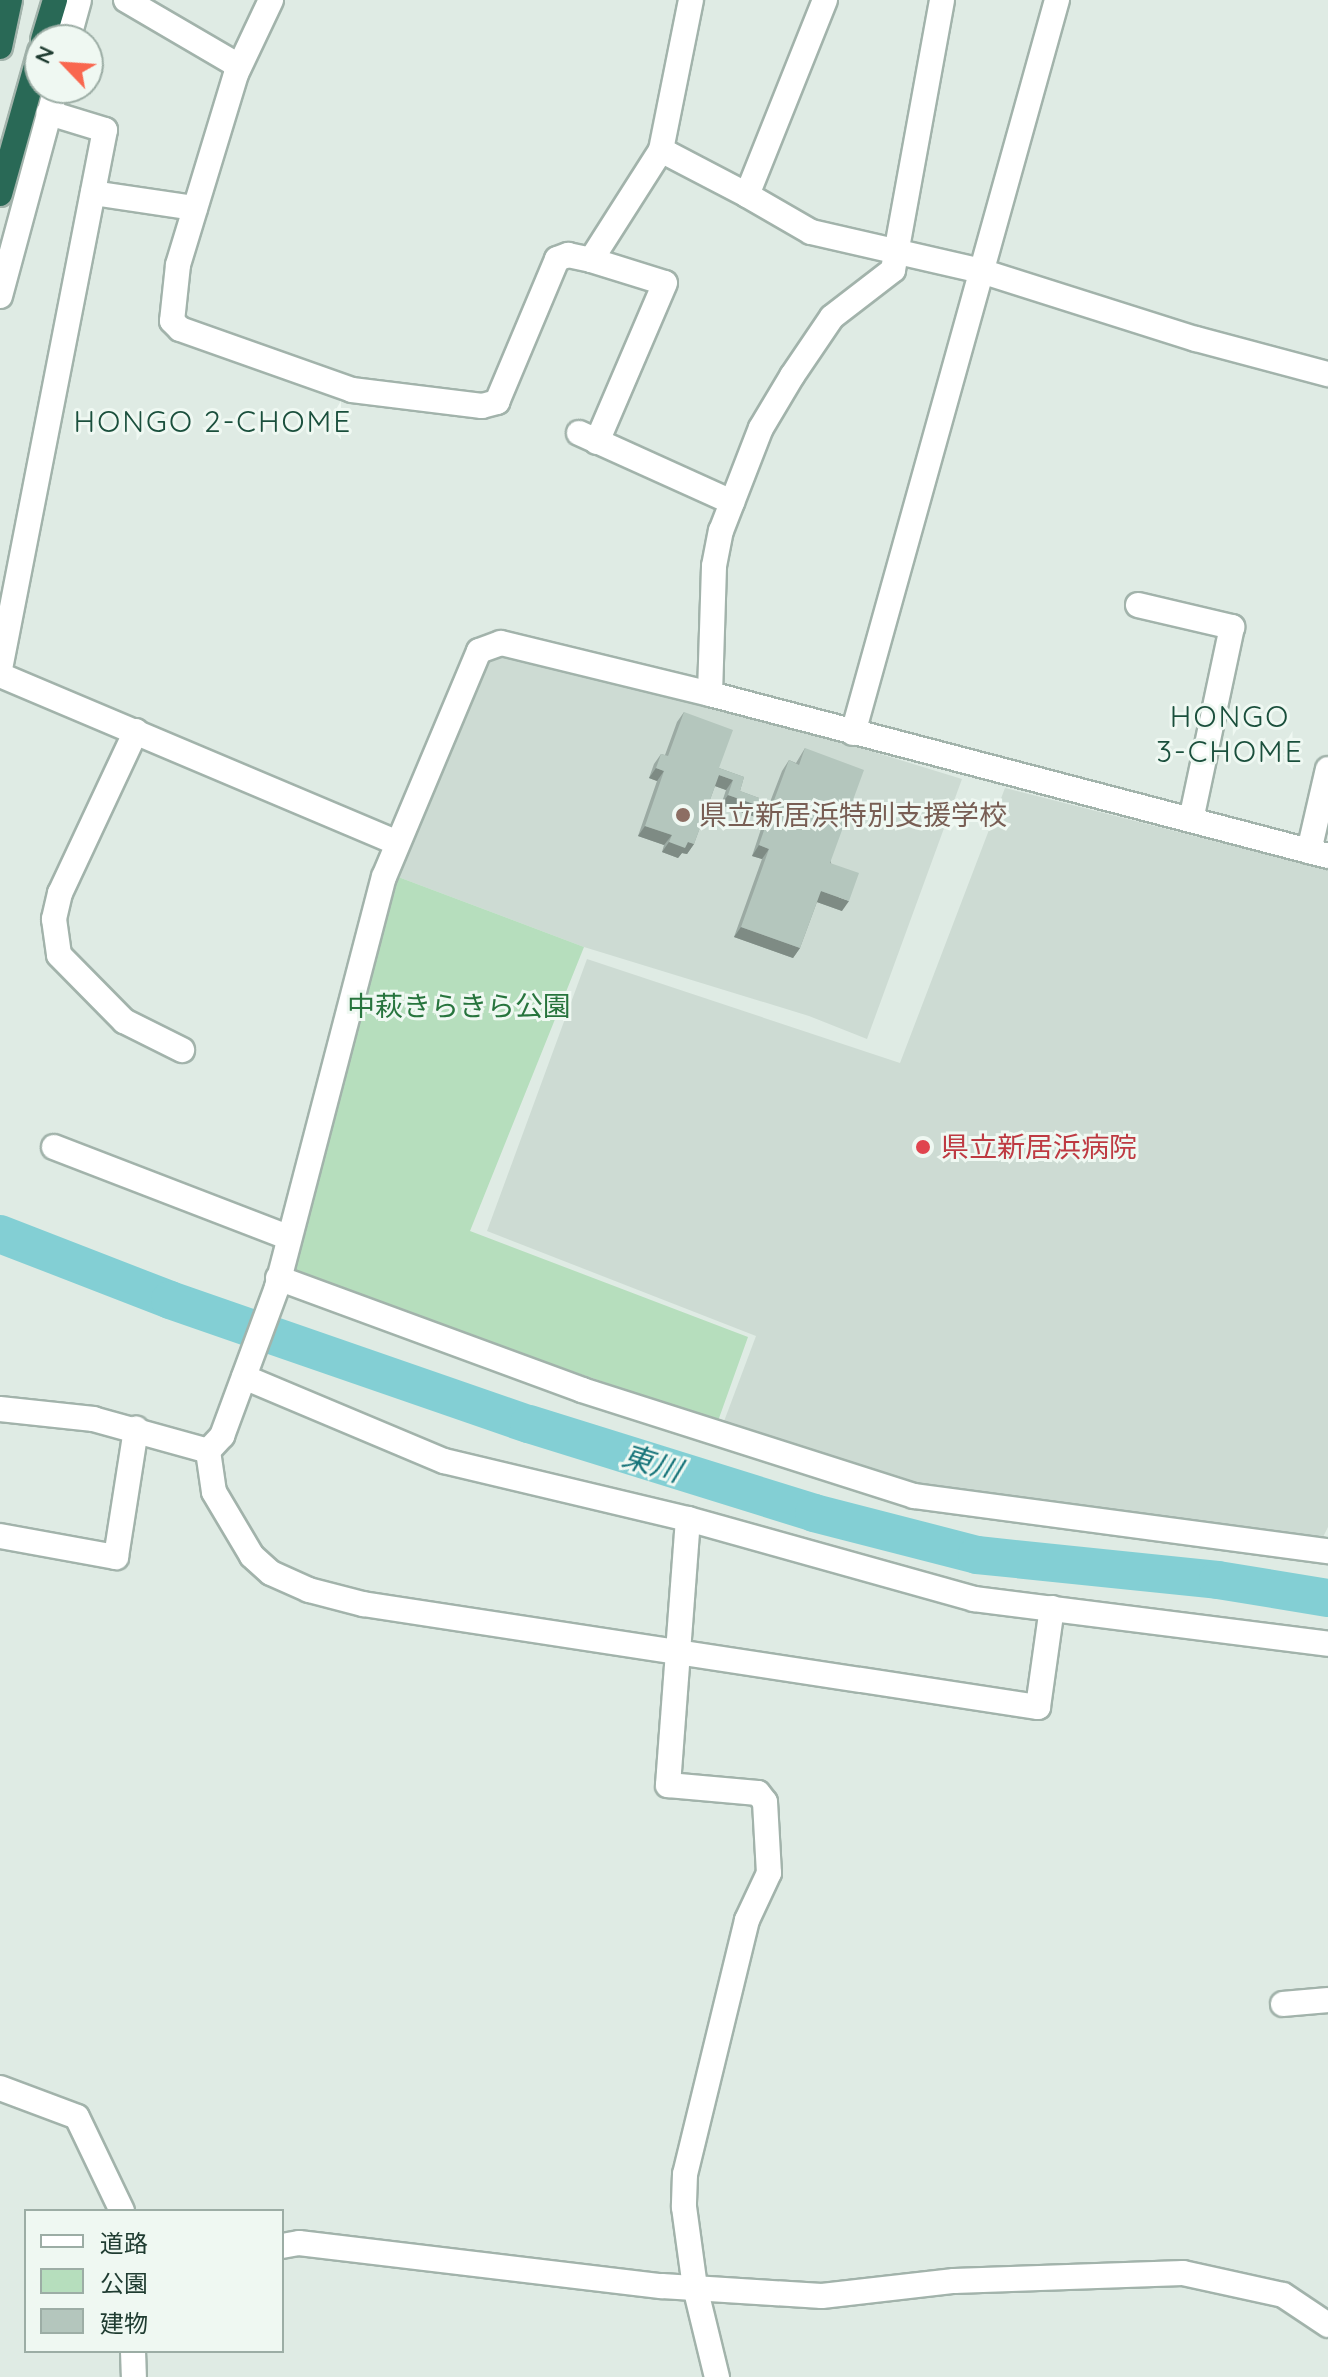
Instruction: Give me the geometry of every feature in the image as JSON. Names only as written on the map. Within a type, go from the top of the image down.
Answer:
[{"type":"highway","points":[[0,47],[10,0]]},
{"type":"highway","points":[[48,24],[55,0]]},
{"type":"highway","points":[[0,194],[25,104]]},
{"type":"street","points":[[72,24],[79,0]]},
{"type":"street","points":[[126,0],[239,66]]},
{"type":"street","points":[[271,0],[239,66],[195,208],[169,313],[180,329],[372,393],[482,406],[497,402],[557,259],[568,255],[591,260],[665,283],[588,438],[732,502]]},
{"type":"street","points":[[591,260],[661,150],[691,0]]},
{"type":"street","points":[[747,195],[825,0]]},
{"type":"street","points":[[710,694],[714,566],[732,502],[761,428],[832,317],[893,270],[893,248],[942,0]]},
{"type":"street","points":[[853,733],[1057,0]]},
{"type":"street","points":[[0,296],[52,104]]},
{"type":"street","points":[[0,669],[105,130],[49,113]]},
{"type":"street","points":[[661,150],[811,232],[893,248],[981,271],[1196,339],[1328,374]]},
{"type":"street","points":[[93,193],[195,208]]},
{"type":"street","points":[[1138,605],[1232,627],[1191,820]]},
{"type":"street","points":[[208,1451],[222,1436],[277,1282],[396,842],[479,651],[501,643],[710,694],[1318,853],[1328,769]]},
{"type":"street","points":[[0,675],[396,842]]},
{"type":"street","points":[[136,731],[60,893],[54,919],[59,955],[124,1021],[182,1050]]},
{"type":"street","points":[[54,1147],[287,1237]]},
{"type":"street","points":[[277,1282],[582,1390],[914,1496],[1328,1551]]},
{"type":"street","points":[[247,1370],[444,1461],[688,1519],[974,1599],[1328,1644]]},
{"type":"street","points":[[0,1409],[136,1429],[208,1451]]},
{"type":"street","points":[[0,1536],[116,1557],[136,1429]]},
{"type":"street","points":[[208,1451],[214,1492],[252,1556],[271,1573],[296,1584],[363,1604],[1038,1707],[1052,1608]]},
{"type":"street","points":[[688,1519],[668,1785],[758,1793],[765,1802],[769,1873],[747,1920],[685,2174],[684,2207],[695,2287],[717,2377]]},
{"type":"street","points":[[1283,2004],[1328,2000]]},
{"type":"street","points":[[0,2088],[77,2117],[121,2209]]},
{"type":"street","points":[[284,2246],[299,2243],[395,2258],[822,2296],[954,2281],[1183,2273],[1283,2295],[1328,2325]]},
{"type":"street","points":[[133,2353],[134,2377]]},
{"type":"shaded area","name":"県立新居浜特別支援学校","points":[[508,653],[776,722],[962,779],[867,1039],[809,1016],[584,947],[393,875],[483,664]]},
{"type":"shaded area","name":"県立新居浜病院","points":[[1005,788],[1328,870],[1328,1527],[1321,1541],[931,1492],[723,1424],[756,1336],[487,1231],[587,959],[900,1063]]},
{"type":"green space","name":"中萩きらきら公園","points":[[393,875],[584,947],[470,1231],[748,1337],[718,1421],[291,1275]]},
{"type":"building","points":[[684,712],[733,730],[719,768],[744,777],[740,791],[773,803],[789,760],[799,765],[805,748],[864,770],[830,863],[859,873],[849,901],[821,891],[800,948],[741,927],[769,849],[759,845],[771,810],[728,795],[733,780],[719,775],[694,844],[688,842],[685,848],[669,842],[672,835],[645,826],[664,771],[656,768],[661,754],[668,756]]},
{"type":"waterway","name":"東川","points":[[0,1234],[170,1300],[529,1424],[814,1513],[977,1555],[1218,1580],[1328,1598]]},
{"type":"place","name":"県立新居浜特別支援学校","points":[[683,815]]},
{"type":"place","name":"県立新居浜病院","points":[[923,1147]]},
{"type":"district","name":"HONGO 2-CHOME","points":[[213,421]]},
{"type":"district","name":"HONGO 3-CHOME","points":[[1230,733]]}]
